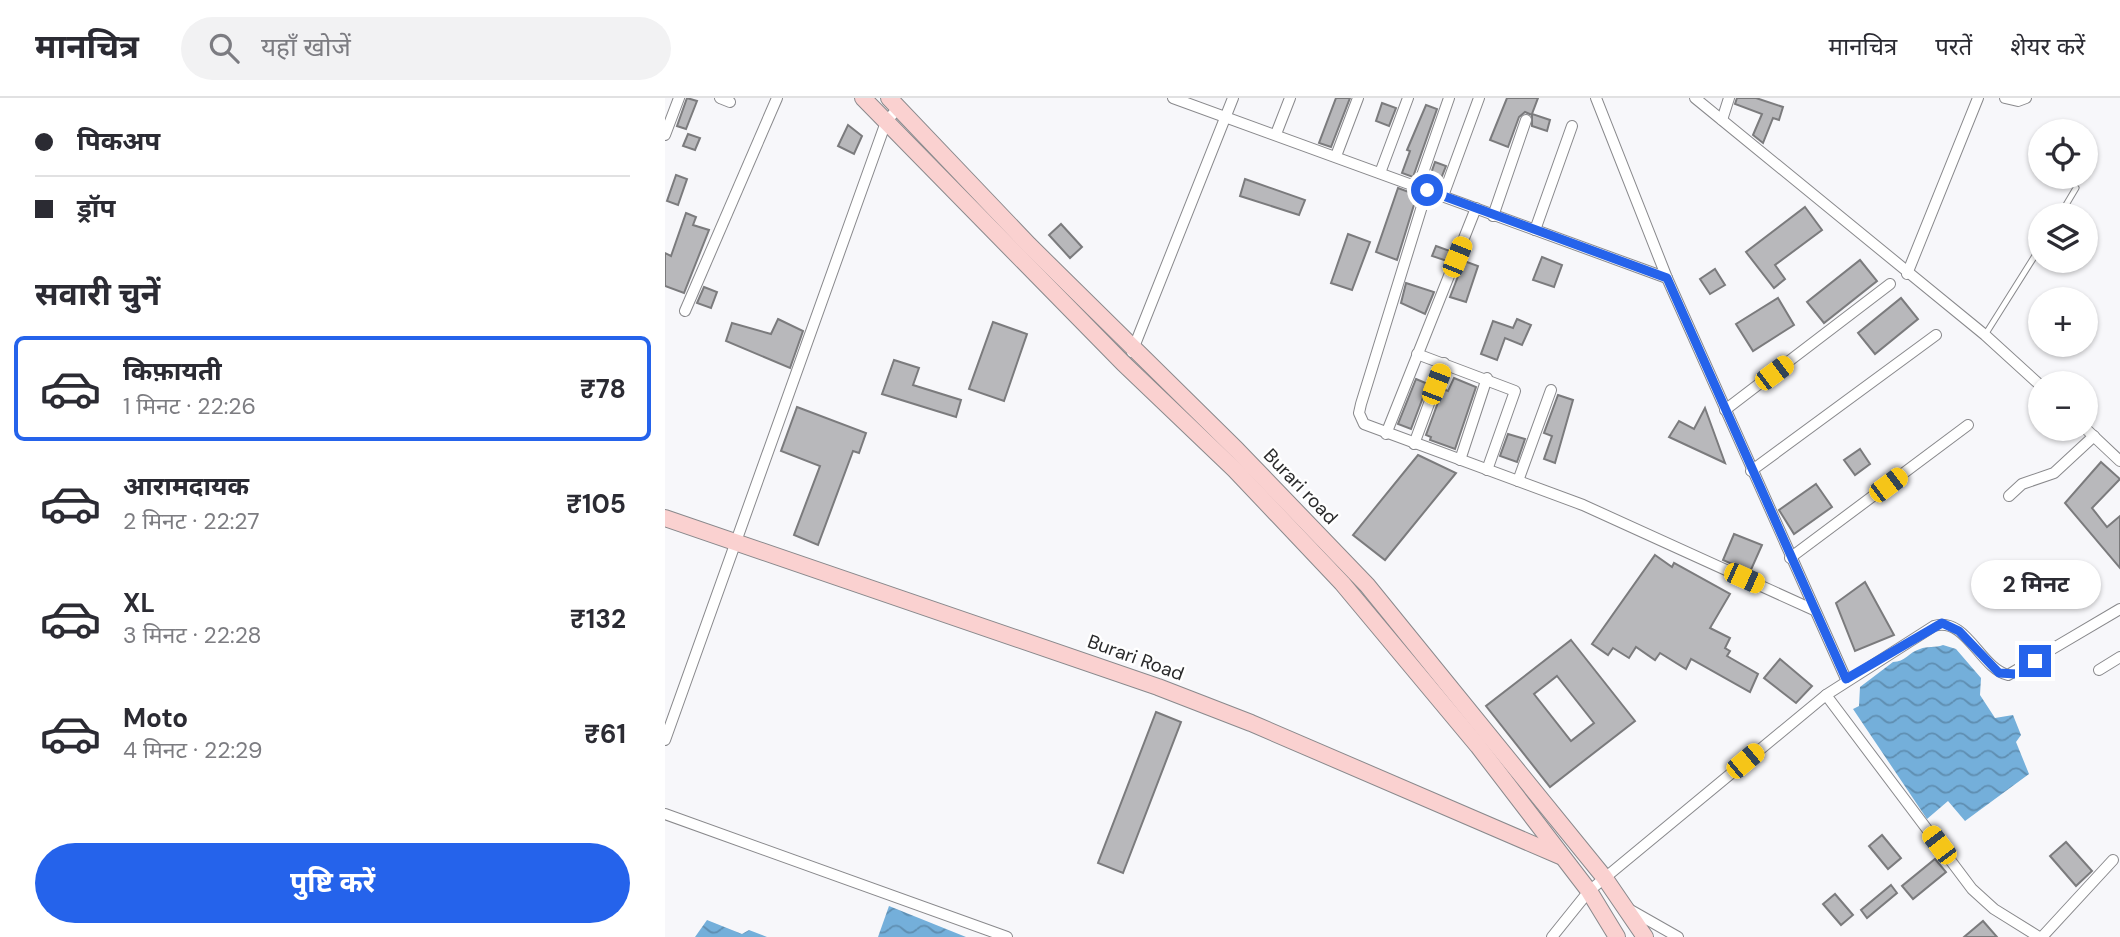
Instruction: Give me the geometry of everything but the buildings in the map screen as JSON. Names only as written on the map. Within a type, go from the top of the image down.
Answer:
[{"type":"main road","name":"Burari road","points":[[863,98],[1123,363],[1235,470],[1342,583],[1478,746],[1589,891],[1617,937]]},
{"type":"main road","name":"Burari road","points":[[893,103],[1029,245],[1367,585],[1604,877],[1645,937]]},
{"type":"main road","name":"Burari Road","points":[[665,518],[1158,687],[1336,759],[1561,856]]},
{"type":"main road","points":[[1561,856],[1583,851]]},
{"type":"street","points":[[665,135],[679,98]]},
{"type":"street","points":[[685,311],[776,98]]},
{"type":"street","points":[[1173,98],[1667,278]]},
{"type":"street","points":[[1123,363],[1135,349],[1233,98]]},
{"type":"street","points":[[1276,134],[1290,98]]},
{"type":"street","points":[[1336,156],[1358,98]]},
{"type":"street","points":[[1380,173],[1408,98]]},
{"type":"street","points":[[1449,98],[1359,412],[1364,424],[1583,505],[1814,610]]},
{"type":"street","points":[[1443,195],[1479,98]]},
{"type":"street","points":[[1596,98],[1667,278],[1846,679]]},
{"type":"street","points":[[1695,98],[1907,274],[1985,335],[2028,374]]},
{"type":"street","points":[[1722,120],[1729,98]]},
{"type":"street","points":[[1907,274],[1978,98]]},
{"type":"street","points":[[2005,98],[2018,102],[2026,98]]},
{"type":"street","points":[[665,740],[893,103]]},
{"type":"street","points":[[1493,216],[1526,120]]},
{"type":"street","points":[[1535,230],[1572,126]]},
{"type":"street","points":[[1386,433],[1476,208]]},
{"type":"street","points":[[1725,410],[1890,284]]},
{"type":"street","points":[[1751,471],[1936,335]]},
{"type":"street","points":[[1417,354],[1512,387],[1515,395],[1487,470]]},
{"type":"street","points":[[1414,444],[1444,363]]},
{"type":"street","points":[[1460,460],[1487,378]]},
{"type":"street","points":[[1518,481],[1551,390]]},
{"type":"street","points":[[1790,558],[1968,425]]},
{"type":"street","points":[[2098,440],[2120,461]]},
{"type":"street","points":[[2009,496],[2022,484],[2053,474],[2083,441]]},
{"type":"street","points":[[1552,937],[1589,891],[1604,877],[1826,695],[1846,679],[1942,623],[1959,631],[1999,673],[2016,674],[2120,609]]},
{"type":"street","points":[[2099,670],[2120,657]]},
{"type":"street","points":[[1826,695],[1972,888],[2017,925],[2041,937],[2113,860]]},
{"type":"street","points":[[665,814],[1007,937]]},
{"type":"street","points":[[1625,906],[1678,937]]},
{"type":"lane","points":[[1985,335],[2028,267]]},
{"type":"water","points":[[1943,645],[1956,649],[1981,678],[1980,695],[1995,718],[2013,715],[2021,735],[2016,742],[2029,774],[1965,821],[1948,801],[1927,819],[1853,709],[1859,706],[1860,687],[1893,662],[1916,650]]},
{"type":"water","points":[[889,906],[966,937],[878,937]]},
{"type":"water","points":[[707,920],[742,934],[749,930],[767,937],[695,937]]},
{"type":"route","points":[[1427,190],[1667,278],[1769,513],[1846,679],[1942,623],[1959,631],[1999,673],[2016,674],[2035,661]]}]
